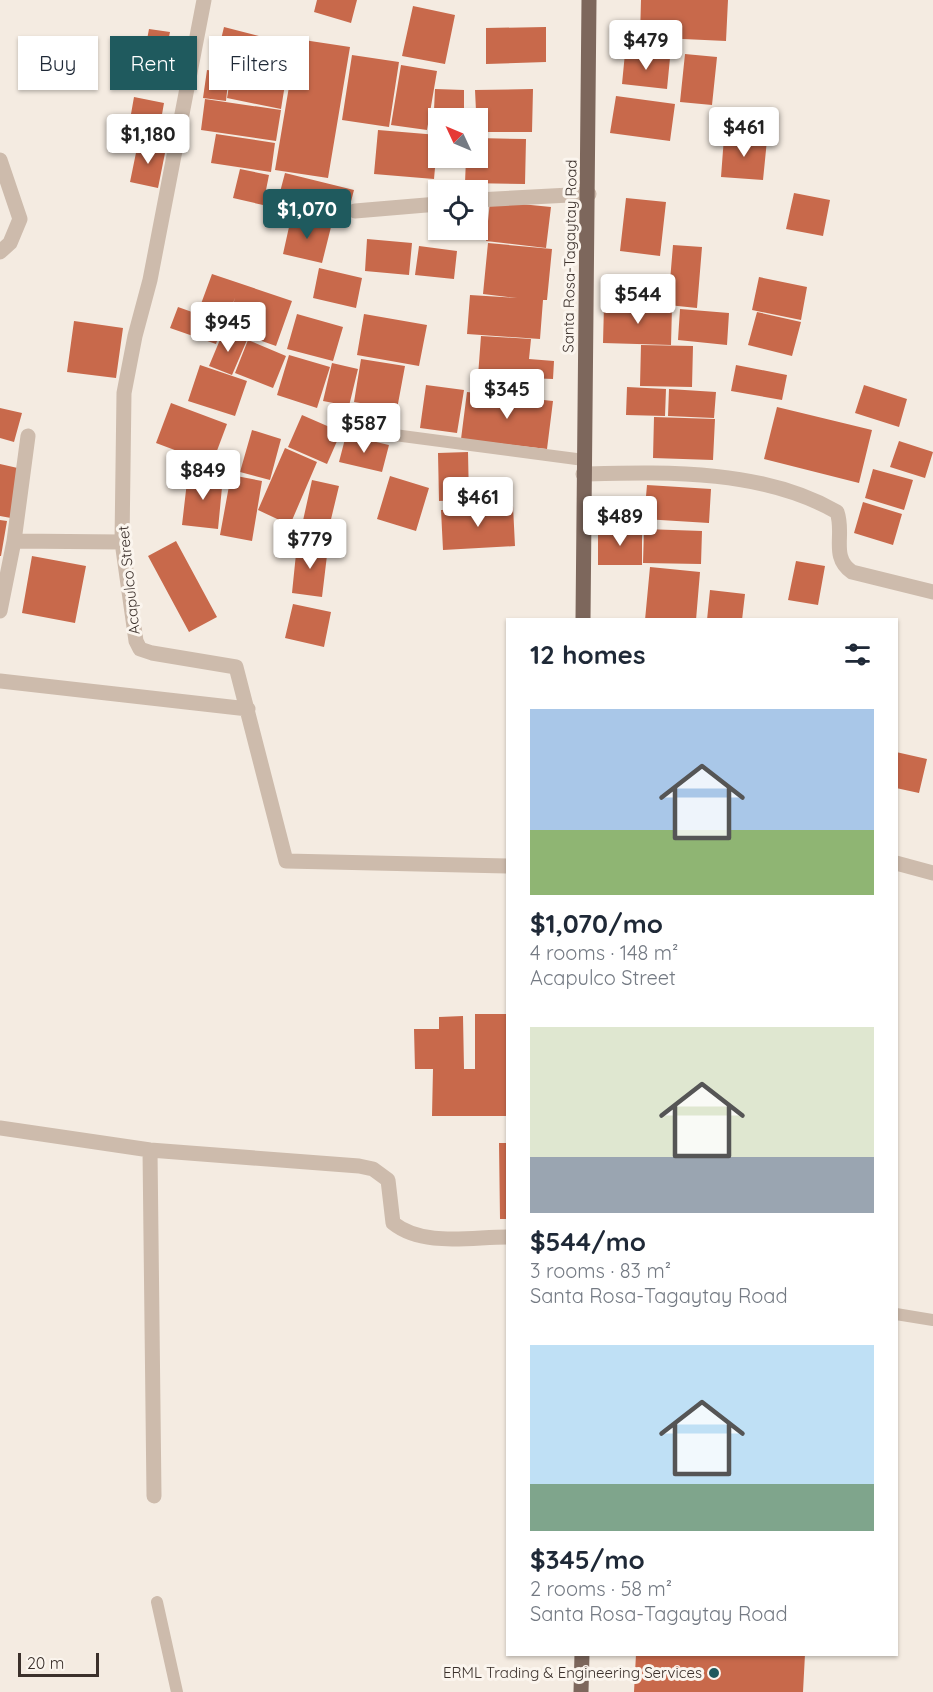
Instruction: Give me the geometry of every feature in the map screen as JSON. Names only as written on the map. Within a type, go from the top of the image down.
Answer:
[{"type":"main road","name":"Santa Rosa-Tagaytay Road","points":[[583,618],[589,194],[589,0]]},
{"type":"main road","points":[[581,1692],[582,1656]]},
{"type":"street","name":"Acapulco Street","points":[[204,0],[152,269],[135,336],[124,393],[122,542],[136,641],[140,649],[236,667],[286,861],[506,866]]},
{"type":"street","points":[[0,160],[20,219],[10,243],[0,252]]},
{"type":"street","points":[[488,199],[589,194]]},
{"type":"street","points":[[355,211],[428,205]]},
{"type":"street","points":[[0,611],[14,541],[28,436]]},
{"type":"street","points":[[584,467],[628,473],[747,478],[837,512],[841,522],[839,557],[842,565],[852,572],[933,592]]},
{"type":"street","points":[[14,541],[122,542]]},
{"type":"street","points":[[0,681],[248,709]]},
{"type":"street","points":[[898,864],[933,873]]},
{"type":"street","points":[[0,1128],[150,1150],[359,1166],[373,1169],[388,1180],[393,1223],[406,1234],[425,1238],[506,1237]]},
{"type":"street","points":[[150,1150],[154,1496]]},
{"type":"lane","points":[[334,427],[584,467]]},
{"type":"lane","points":[[898,1314],[933,1320]]},
{"type":"lane","points":[[157,1602],[177,1692]]},
{"type":"building","points":[[317,0],[357,0],[351,23],[314,12]]},
{"type":"building","points":[[641,0],[728,0],[726,41],[640,37]]},
{"type":"building","points":[[413,6],[455,15],[445,64],[402,56]]},
{"type":"building","points":[[224,27],[259,36],[222,36]]},
{"type":"building","points":[[546,27],[546,62],[486,64],[486,28]]},
{"type":"building","points":[[149,29],[170,32],[169,36],[148,36]]},
{"type":"building","points":[[309,41],[350,47],[328,178],[275,170],[288,90],[309,90]]},
{"type":"building","points":[[625,53],[670,58],[667,89],[622,84]]},
{"type":"building","points":[[685,54],[717,57],[712,105],[680,102]]},
{"type":"building","points":[[352,55],[399,62],[389,127],[342,120]]},
{"type":"building","points":[[401,65],[437,71],[431,108],[428,108],[427,130],[391,125]]},
{"type":"building","points":[[207,70],[209,70],[209,90],[227,90],[226,101],[203,98]]},
{"type":"building","points":[[435,89],[464,90],[464,108],[434,108]]},
{"type":"building","points":[[533,89],[532,132],[488,132],[488,108],[476,108],[475,90]]},
{"type":"building","points":[[228,90],[284,90],[281,109],[227,98]]},
{"type":"building","points":[[616,96],[675,104],[670,141],[610,133]]},
{"type":"building","points":[[134,97],[164,103],[158,137],[128,131]]},
{"type":"building","points":[[205,99],[281,110],[276,141],[201,130]]},
{"type":"building","points":[[378,130],[428,134],[428,168],[435,168],[434,179],[374,174]]},
{"type":"building","points":[[216,134],[275,143],[271,172],[211,163]]},
{"type":"building","points":[[724,137],[767,140],[763,180],[721,177]]},
{"type":"building","points":[[488,138],[526,139],[525,184],[488,183],[488,180],[465,180],[466,168],[488,168]]},
{"type":"building","points":[[138,143],[166,148],[158,188],[130,182]]},
{"type":"building","points":[[240,169],[269,175],[263,205],[233,198]]},
{"type":"building","points":[[285,173],[354,190],[344,228],[275,211]]},
{"type":"building","points":[[794,193],[830,200],[823,236],[786,229]]},
{"type":"building","points":[[626,198],[666,202],[660,256],[620,251]]},
{"type":"building","points":[[490,201],[551,207],[546,248],[486,241],[488,240]]},
{"type":"building","points":[[291,218],[331,227],[322,263],[283,254]]},
{"type":"building","points":[[367,239],[412,243],[409,275],[365,271]]},
{"type":"building","points":[[488,243],[552,249],[547,300],[543,300],[540,339],[467,334],[470,295],[517,298],[483,294]]},
{"type":"building","points":[[673,245],[702,247],[697,308],[668,305]]},
{"type":"building","points":[[419,246],[457,251],[454,279],[415,275]]},
{"type":"building","points":[[319,268],[362,278],[356,308],[313,298]]},
{"type":"building","points":[[212,274],[292,301],[276,346],[225,328],[235,298],[225,323],[198,312]]},
{"type":"building","points":[[759,277],[807,287],[801,320],[752,310]]},
{"type":"building","points":[[604,305],[672,307],[671,345],[603,343]]},
{"type":"building","points":[[178,307],[223,323],[216,344],[170,328]]},
{"type":"building","points":[[680,309],[729,313],[727,345],[678,340]]},
{"type":"building","points":[[757,312],[801,322],[792,356],[748,345]]},
{"type":"building","points":[[297,314],[343,327],[333,361],[287,349]]},
{"type":"building","points":[[364,314],[427,325],[419,366],[357,355]]},
{"type":"building","points":[[74,321],[123,328],[116,378],[67,372]]},
{"type":"building","points":[[224,330],[247,340],[232,375],[209,366]]},
{"type":"building","points":[[481,336],[531,339],[529,359],[554,361],[553,379],[478,376]]},
{"type":"building","points":[[248,340],[286,356],[273,388],[235,373]]},
{"type":"building","points":[[641,345],[693,346],[692,387],[640,386]]},
{"type":"building","points":[[289,355],[330,367],[317,408],[277,395]]},
{"type":"building","points":[[361,359],[405,366],[397,409],[354,402]]},
{"type":"building","points":[[332,363],[358,369],[349,406],[323,401]]},
{"type":"building","points":[[200,365],[247,381],[235,416],[188,401]]},
{"type":"building","points":[[736,365],[787,375],[782,400],[731,391]]},
{"type":"building","points":[[426,385],[464,390],[457,433],[420,428]]},
{"type":"building","points":[[864,385],[907,399],[899,427],[855,413]]},
{"type":"building","points":[[627,387],[666,389],[665,416],[626,415]]},
{"type":"building","points":[[669,389],[716,392],[714,418],[668,416]]},
{"type":"building","points":[[467,392],[553,401],[547,449],[461,439]]},
{"type":"building","points":[[171,403],[227,424],[212,464],[156,443]]},
{"type":"building","points":[[777,407],[872,430],[859,483],[764,459]]},
{"type":"building","points":[[0,408],[22,413],[14,442],[0,438]]},
{"type":"building","points":[[302,415],[341,432],[327,464],[288,447]]},
{"type":"building","points":[[654,417],[715,419],[713,460],[653,458]]},
{"type":"building","points":[[252,430],[281,439],[270,480],[240,472]]},
{"type":"building","points":[[346,435],[389,445],[382,472],[339,462]]},
{"type":"building","points":[[899,441],[933,452],[925,478],[890,467]]},
{"type":"building","points":[[285,448],[317,462],[290,525],[258,510]]},
{"type":"building","points":[[468,452],[469,500],[439,501],[438,453]]},
{"type":"building","points":[[0,464],[22,469],[11,518],[0,516]]},
{"type":"building","points":[[873,469],[913,480],[904,510],[865,498]]},
{"type":"building","points":[[188,473],[223,477],[218,529],[182,525]]},
{"type":"building","points":[[231,475],[262,481],[252,541],[220,535]]},
{"type":"building","points":[[390,476],[429,488],[416,531],[377,519]]},
{"type":"building","points":[[312,480],[339,486],[326,540],[300,534]]},
{"type":"building","points":[[647,485],[711,489],[709,523],[644,519]]},
{"type":"building","points":[[863,502],[902,514],[893,545],[854,533]]},
{"type":"building","points":[[513,506],[515,546],[443,550],[441,510]]},
{"type":"building","points":[[0,520],[7,521],[1,556],[0,556]]},
{"type":"building","points":[[642,529],[642,565],[598,565],[598,530]]},
{"type":"building","points":[[644,529],[702,531],[701,564],[643,563]]},
{"type":"building","points":[[176,541],[217,617],[189,632],[148,556]]},
{"type":"building","points":[[297,544],[328,547],[322,597],[292,593]]},
{"type":"building","points":[[32,556],[86,566],[75,623],[22,613]]},
{"type":"building","points":[[796,561],[825,566],[818,605],[788,600]]},
{"type":"building","points":[[650,567],[700,572],[696,618],[645,618]]},
{"type":"building","points":[[710,590],[745,594],[742,618],[707,618]]},
{"type":"building","points":[[293,604],[331,612],[324,647],[285,638]]},
{"type":"building","points":[[898,752],[927,759],[919,793],[898,788]]},
{"type":"building","points":[[475,1014],[506,1014],[506,1116],[432,1116],[433,1069],[415,1069],[414,1029],[439,1029],[439,1017],[463,1016],[464,1069],[475,1069]]},
{"type":"building","points":[[499,1143],[506,1143],[506,1219],[500,1219]]},
{"type":"building","name":"ERML Trading & Engineering Services","points":[[636,1656],[805,1656],[803,1692],[634,1692]]},
{"type":"place","name":"ERML Trading & Engineering Services","points":[[714,1673]]}]
